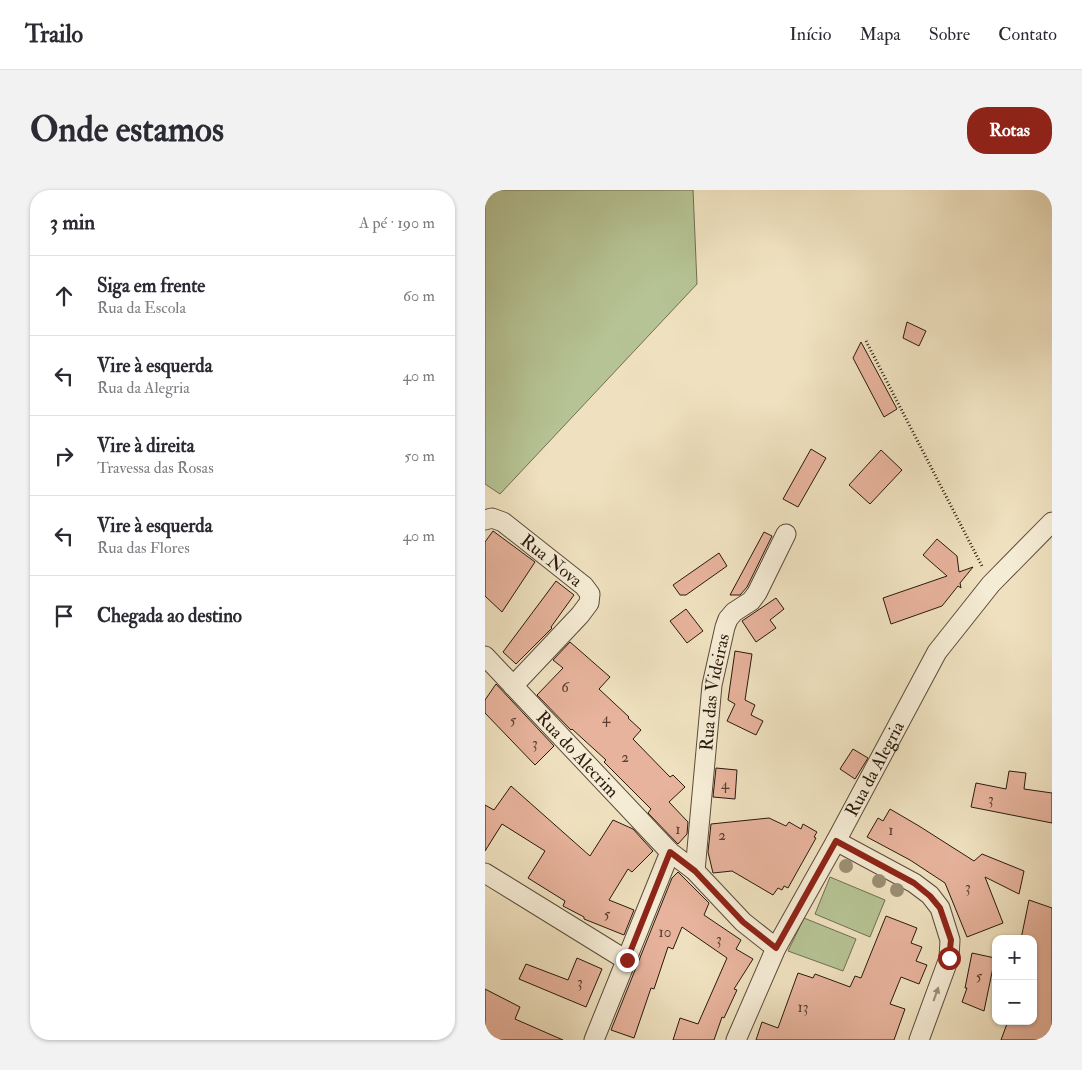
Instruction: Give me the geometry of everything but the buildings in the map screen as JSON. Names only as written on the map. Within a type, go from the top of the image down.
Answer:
[{"type":"street","name":"Rua Nova","points":[[485,520],[492,518],[503,522],[583,586],[590,594],[589,603],[580,615],[513,686]]},
{"type":"street","name":"Rua da Alegria","points":[[736,1040],[776,948],[836,841],[937,652],[991,584],[1052,522]]},
{"type":"street","name":"Rua das Videiras","points":[[695,871],[711,684],[725,627],[734,612],[751,602],[757,593],[786,534]]},
{"type":"street","name":"Rua do Alecrim","points":[[485,656],[670,852],[695,871],[743,922],[776,948]]},
{"type":"street","points":[[836,841],[914,883],[930,896],[940,908],[951,940],[949,958],[919,1040]]},
{"type":"street","points":[[594,1040],[670,852]]},
{"type":"street","points":[[485,873],[627,960]]},
{"type":"path","points":[[866,341],[991,584]]},
{"type":"green space","points":[[485,190],[693,190],[697,284],[500,494],[485,484]]},
{"type":"green space","points":[[830,877],[885,900],[870,937],[815,914]]},
{"type":"green space","points":[[804,918],[856,939],[843,971],[788,951]]},
{"type":"route","points":[[627,960],[670,852],[695,871],[743,922],[776,948],[836,841],[914,883],[930,896],[940,908],[951,940],[949,958]]}]
